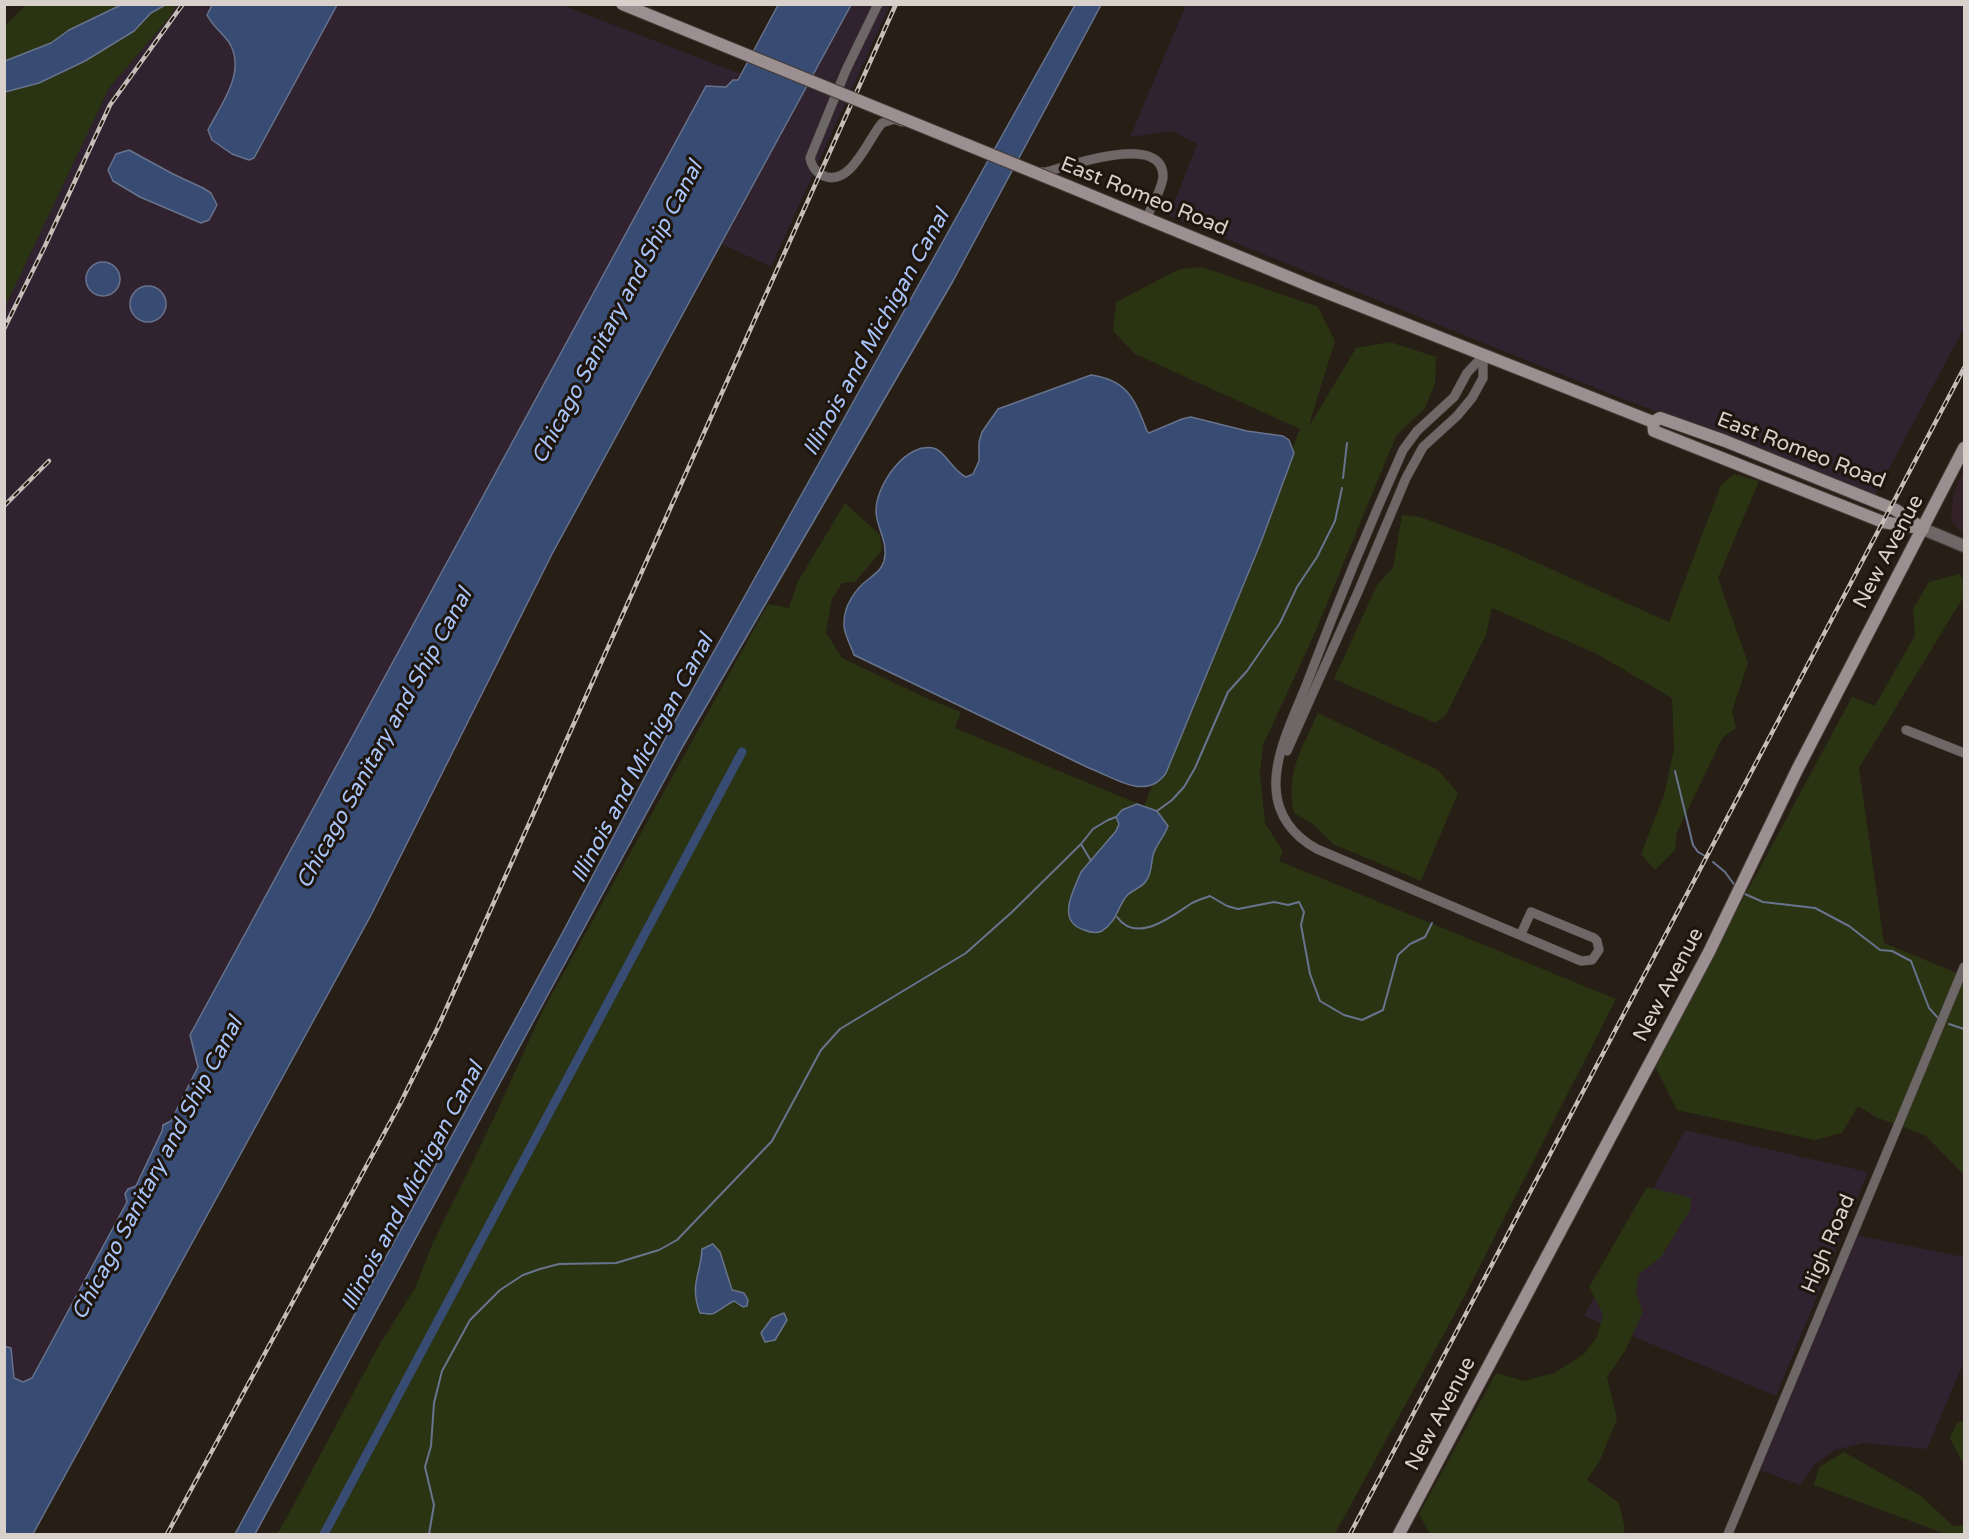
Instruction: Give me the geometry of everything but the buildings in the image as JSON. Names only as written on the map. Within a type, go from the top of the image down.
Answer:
[{"type":"main road","name":"East Romeo Road","points":[[622,4],[1483,356],[1653,422],[1654,431],[1889,524],[1923,529]]},
{"type":"main road","name":"New Avenue","points":[[1399,1534],[1709,952],[1797,770],[1965,448]]},
{"type":"street","points":[[878,4],[846,70],[810,158],[811,164],[820,174],[834,178],[841,176],[854,165],[882,123],[895,119],[1017,170],[1046,172],[1126,153],[1148,157],[1158,162],[1164,178],[1146,219]]},
{"type":"street","points":[[1483,356],[1467,373],[1454,397],[1417,431],[1403,450],[1341,594],[1281,751],[1275,785],[1278,804],[1291,829],[1307,844],[1581,961],[1592,960],[1599,950],[1594,938],[1531,912],[1521,934]]},
{"type":"street","points":[[1279,763],[1287,752],[1354,603],[1411,468],[1427,442],[1457,416],[1472,398],[1483,378],[1483,356]]},
{"type":"street","points":[[1923,529],[1965,546]]},
{"type":"street","points":[[1905,730],[1965,753]]},
{"type":"street","name":"High Road","points":[[1728,1534],[1965,967]]},
{"type":"shaded area","points":[[176,5],[562,5],[741,74],[738,80],[733,80],[726,87],[715,88],[190,1035],[199,1067],[171,1121],[163,1125],[136,1186],[128,1189],[125,1194],[127,1202],[32,1378],[23,1382],[14,1378],[11,1348],[4,1346],[4,307],[109,88],[169,18]]},
{"type":"shaded area","points":[[851,5],[890,5],[771,267],[722,244]]},
{"type":"shaded area","points":[[1186,5],[1964,5],[1964,328],[1875,495],[1744,443],[1620,398],[1169,216],[1197,144],[1172,131],[1130,137]]},
{"type":"shaded area","points":[[1964,469],[1964,532],[1952,522],[1951,512],[1954,492]]},
{"type":"shaded area","points":[[1685,1130],[1868,1172],[1776,1396],[1584,1316]]},
{"type":"shaded area","points":[[1851,1234],[1964,1257],[1964,1362],[1927,1449],[1864,1443],[1835,1450],[1815,1464],[1800,1485],[1754,1468]]},
{"type":"green space","points":[[26,5],[123,5],[69,30],[51,43],[5,61],[4,27]]},
{"type":"green space","points":[[165,5],[176,5],[169,18],[109,88],[5,307],[5,92],[39,83],[85,61],[134,31],[151,13]]},
{"type":"green space","points":[[1202,267],[1318,307],[1335,341],[1308,428],[1356,348],[1390,342],[1436,357],[1435,384],[1425,408],[1396,436],[1314,635],[1263,745],[1260,773],[1265,823],[1283,851],[1279,861],[1616,999],[1464,1297],[1335,1534],[275,1534],[280,1530],[378,1347],[415,1288],[432,1245],[543,1010],[768,604],[789,608],[797,583],[845,503],[880,535],[882,550],[855,582],[842,583],[832,599],[826,632],[842,658],[961,712],[955,728],[1144,806],[1153,784],[1161,781],[1166,773],[1261,542],[1294,453],[1293,447],[1300,429],[1135,354],[1113,331],[1116,302],[1180,269]]},
{"type":"green space","points":[[1734,474],[1759,481],[1718,578],[1748,663],[1732,711],[1736,728],[1723,737],[1677,832],[1675,850],[1655,870],[1641,854],[1664,795],[1674,749],[1672,698],[1597,654],[1492,608],[1486,635],[1446,715],[1435,723],[1334,679],[1377,585],[1393,568],[1402,515],[1420,517],[1504,548],[1669,622],[1721,485]]},
{"type":"green space","points":[[1959,574],[1964,581],[1964,596],[1859,768],[1884,943],[1964,976],[1964,1175],[1925,1135],[1878,1118],[1858,1106],[1842,1133],[1815,1140],[1677,1110],[1654,1064],[1852,697],[1875,706],[1915,635],[1913,609],[1929,582]]},
{"type":"green space","points":[[1318,713],[1438,770],[1458,793],[1421,881],[1333,844],[1313,824],[1294,813],[1293,773]]},
{"type":"green space","points":[[1647,1187],[1691,1198],[1690,1210],[1661,1257],[1639,1274],[1636,1293],[1643,1312],[1625,1351],[1607,1377],[1617,1419],[1600,1460],[1587,1480],[1619,1503],[1625,1529],[1622,1534],[1430,1534],[1419,1514],[1496,1373],[1524,1381],[1554,1373],[1584,1354],[1597,1337],[1603,1314],[1589,1287]]},
{"type":"green space","points":[[1964,1420],[1964,1465],[1950,1438],[1957,1423]]},
{"type":"green space","points":[[1844,1452],[1921,1496],[1953,1526],[1964,1525],[1964,1534],[1946,1534],[1814,1485],[1819,1467]]},
{"type":"water","points":[[123,4],[165,5],[151,13],[134,31],[85,61],[39,83],[5,92],[5,61],[51,43],[69,30]]},
{"type":"water","points":[[212,5],[337,5],[254,158],[249,160],[232,154],[212,140],[208,130],[230,88],[235,66],[230,44],[207,15]]},
{"type":"water","name":"Chicago Sanitary and Ship Canal","points":[[778,5],[851,5],[552,554],[370,917],[33,1534],[5,1534],[4,1346],[11,1348],[14,1378],[23,1382],[32,1378],[127,1202],[125,1194],[128,1189],[136,1186],[163,1125],[171,1121],[198,1067],[190,1035],[706,86],[726,87],[733,80],[738,80]]},
{"type":"water","name":"Illinois and Michigan Canal","points":[[1075,5],[1101,5],[953,281],[683,746],[255,1534],[235,1534],[565,928],[666,737]]},
{"type":"water","points":[[129,150],[211,193],[217,205],[209,220],[201,223],[140,197],[113,181],[108,170],[116,154]]},
{"type":"water","points":[[103,262],[115,267],[120,279],[115,291],[103,296],[91,291],[86,279],[91,267]]},
{"type":"water","points":[[148,286],[161,291],[166,304],[161,317],[148,322],[135,317],[130,304],[135,291]]},
{"type":"water","points":[[1091,375],[1114,382],[1128,393],[1149,433],[1191,417],[1247,431],[1283,436],[1289,440],[1294,453],[1261,542],[1166,773],[1149,786],[1129,785],[1089,768],[854,655],[844,629],[844,618],[851,598],[882,567],[884,561],[885,548],[877,518],[877,501],[887,478],[895,467],[914,451],[925,448],[940,451],[957,471],[966,477],[973,474],[979,461],[979,442],[982,432],[998,409]]},
{"type":"water","points":[[1137,804],[1157,811],[1168,826],[1154,851],[1149,875],[1144,884],[1127,895],[1106,928],[1097,932],[1084,930],[1076,926],[1069,913],[1074,888],[1081,872],[1116,831],[1119,824],[1116,817],[1122,810]]},
{"type":"water","points":[[713,1244],[720,1252],[732,1290],[744,1293],[748,1300],[747,1306],[743,1307],[734,1301],[713,1314],[700,1313],[696,1287],[702,1249]]},
{"type":"water","points":[[784,1313],[787,1320],[775,1340],[765,1342],[761,1333],[772,1318]]},
{"type":"waterway","points":[[1343,478],[1347,443]]},
{"type":"waterway","points":[[1157,811],[1184,787],[1195,768],[1228,692],[1247,671],[1280,623],[1297,587],[1317,557],[1335,521],[1342,488]]},
{"type":"waterway","points":[[324,1534],[742,752]]},
{"type":"waterway","points":[[1675,771],[1693,845],[1705,856]]},
{"type":"waterway","points":[[429,1534],[434,1505],[425,1467],[431,1446],[434,1403],[442,1371],[470,1320],[500,1290],[523,1275],[559,1264],[616,1263],[659,1250],[677,1240],[772,1141],[821,1050],[840,1029],[966,953],[1012,912],[1081,844],[1093,829],[1116,817]]},
{"type":"waterway","points":[[1081,844],[1091,861]]},
{"type":"waterway","points":[[1713,862],[1725,872],[1736,887]]},
{"type":"waterway","points":[[1745,894],[1763,902],[1815,908],[1849,926],[1880,950],[1892,951],[1911,961],[1929,1008],[1938,1018]]},
{"type":"waterway","points":[[1117,917],[1125,925],[1145,928],[1210,896],[1227,906],[1238,909],[1274,902],[1288,905],[1299,902],[1304,912],[1301,925],[1310,974],[1320,1001],[1344,1015],[1362,1020],[1383,1010],[1398,955],[1410,944],[1425,937],[1432,923]]},
{"type":"waterway","points":[[1949,1024],[1964,1029]]},
{"type":"railway","points":[[4,329],[110,105],[183,4]]},
{"type":"railway","points":[[167,1534],[400,1104],[438,1027],[896,4]]},
{"type":"railway","points":[[1350,1534],[1964,368]]},
{"type":"railway","points":[[4,506],[49,461]]}]
